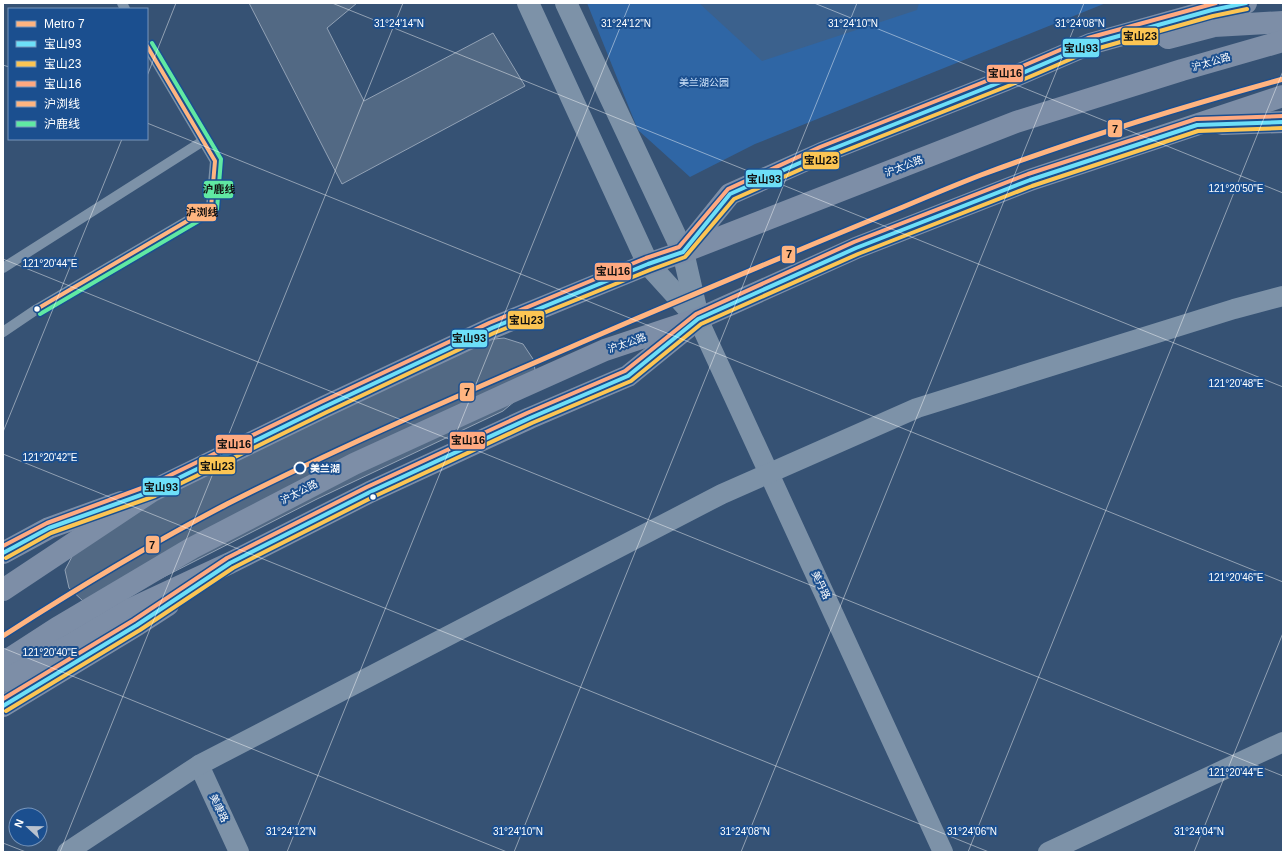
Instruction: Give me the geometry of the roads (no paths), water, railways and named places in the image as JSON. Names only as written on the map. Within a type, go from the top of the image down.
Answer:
[{"type":"main road","points":[[683,252],[730,194],[822,152],[1006,80],[1090,44],[1212,10],[1246,3]]},
{"type":"main road","points":[[1006,80],[1214,26],[1283,22]]},
{"type":"main road","name":"沪太公路","points":[[3,590],[152,491],[324,407],[492,328],[648,264],[683,252],[1016,122],[1283,41]]},
{"type":"main road","name":"沪太公路","points":[[3,663],[57,628],[192,548],[354,464],[605,350],[698,319],[856,248],[1030,180],[1283,96]]},
{"type":"main road","points":[[1197,125],[1283,122]]},
{"type":"main road","points":[[3,681],[67,647],[131,609],[230,563],[370,492],[530,418],[628,376],[698,319]]},
{"type":"main road","points":[[3,553],[49,528],[152,491]]},
{"type":"main road","points":[[3,706],[137,625],[230,563]]},
{"type":"street","points":[[528,3],[648,264],[698,319]]},
{"type":"street","points":[[566,3],[683,252],[698,319]]},
{"type":"street","points":[[67,852],[199,765],[715,497],[918,408],[1234,309],[1283,296]]},
{"type":"street","name":"美丹路","points":[[698,319],[943,852]]},
{"type":"street","points":[[1048,852],[1283,742]]},
{"type":"street","name":"美康路","points":[[199,765],[239,852]]},
{"type":"lane","points":[[3,332],[37,309],[211,207],[215,161],[148,48]]},
{"type":"lane","points":[[3,268],[203,141]]},
{"type":"metro line","name":"7","points":[[3,636],[114,567],[227,504],[327,455],[478,387],[631,321],[981,175],[1056,148],[1131,124],[1283,79]]},
{"type":"place","name":"美兰湖","points":[[300,468]]},
{"type":"park label","name":"美兰湖公园","points":[[704,82]]}]
